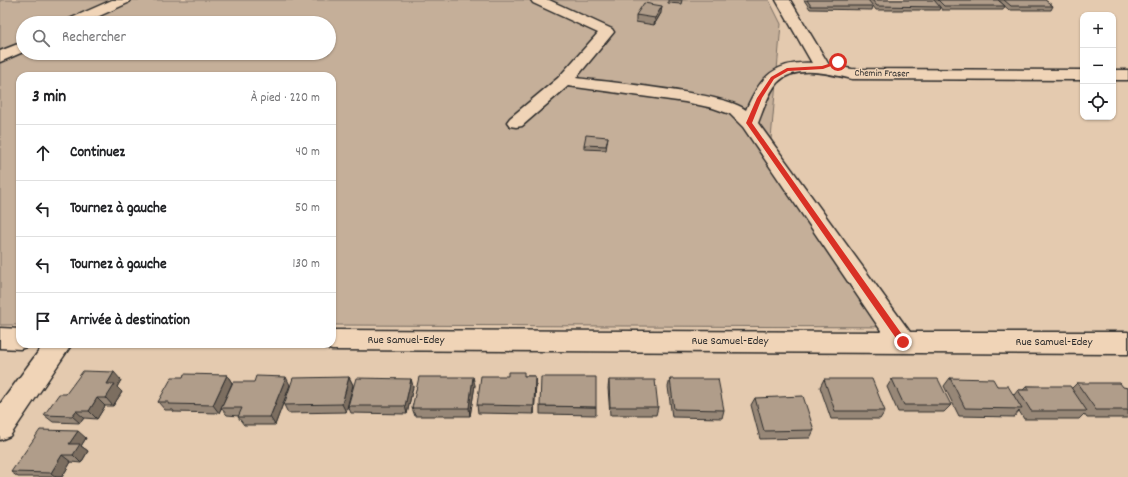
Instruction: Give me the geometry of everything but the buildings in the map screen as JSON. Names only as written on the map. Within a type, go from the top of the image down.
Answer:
[{"type":"street","points":[[88,16],[123,0]]},
{"type":"street","points":[[516,122],[564,81],[607,32],[538,0]]},
{"type":"street","points":[[749,123],[760,98],[773,78],[787,70],[823,68],[783,0]]},
{"type":"street","points":[[0,57],[16,49]]},
{"type":"street","name":"Chemin Fraser","points":[[823,68],[838,62],[1080,62]]},
{"type":"street","points":[[1116,62],[1128,62]]},
{"type":"street","name":"Chemin Fraser","points":[[823,68],[852,74],[1080,75]]},
{"type":"street","points":[[1116,75],[1128,75]]},
{"type":"street","points":[[564,81],[685,97],[736,110],[749,123],[903,342]]},
{"type":"street","points":[[0,338],[16,338]]},
{"type":"street","name":"Rue Samuel-Edey","points":[[336,340],[1128,343]]},
{"type":"street","points":[[0,427],[56,348]]},
{"type":"shaded area","points":[[0,0],[769,0],[781,24],[771,139],[781,163],[906,327],[336,325],[336,72],[16,72],[16,325],[0,325]]},
{"type":"route","points":[[838,62],[823,68],[787,70],[773,78],[760,98],[749,123],[903,342]]}]
